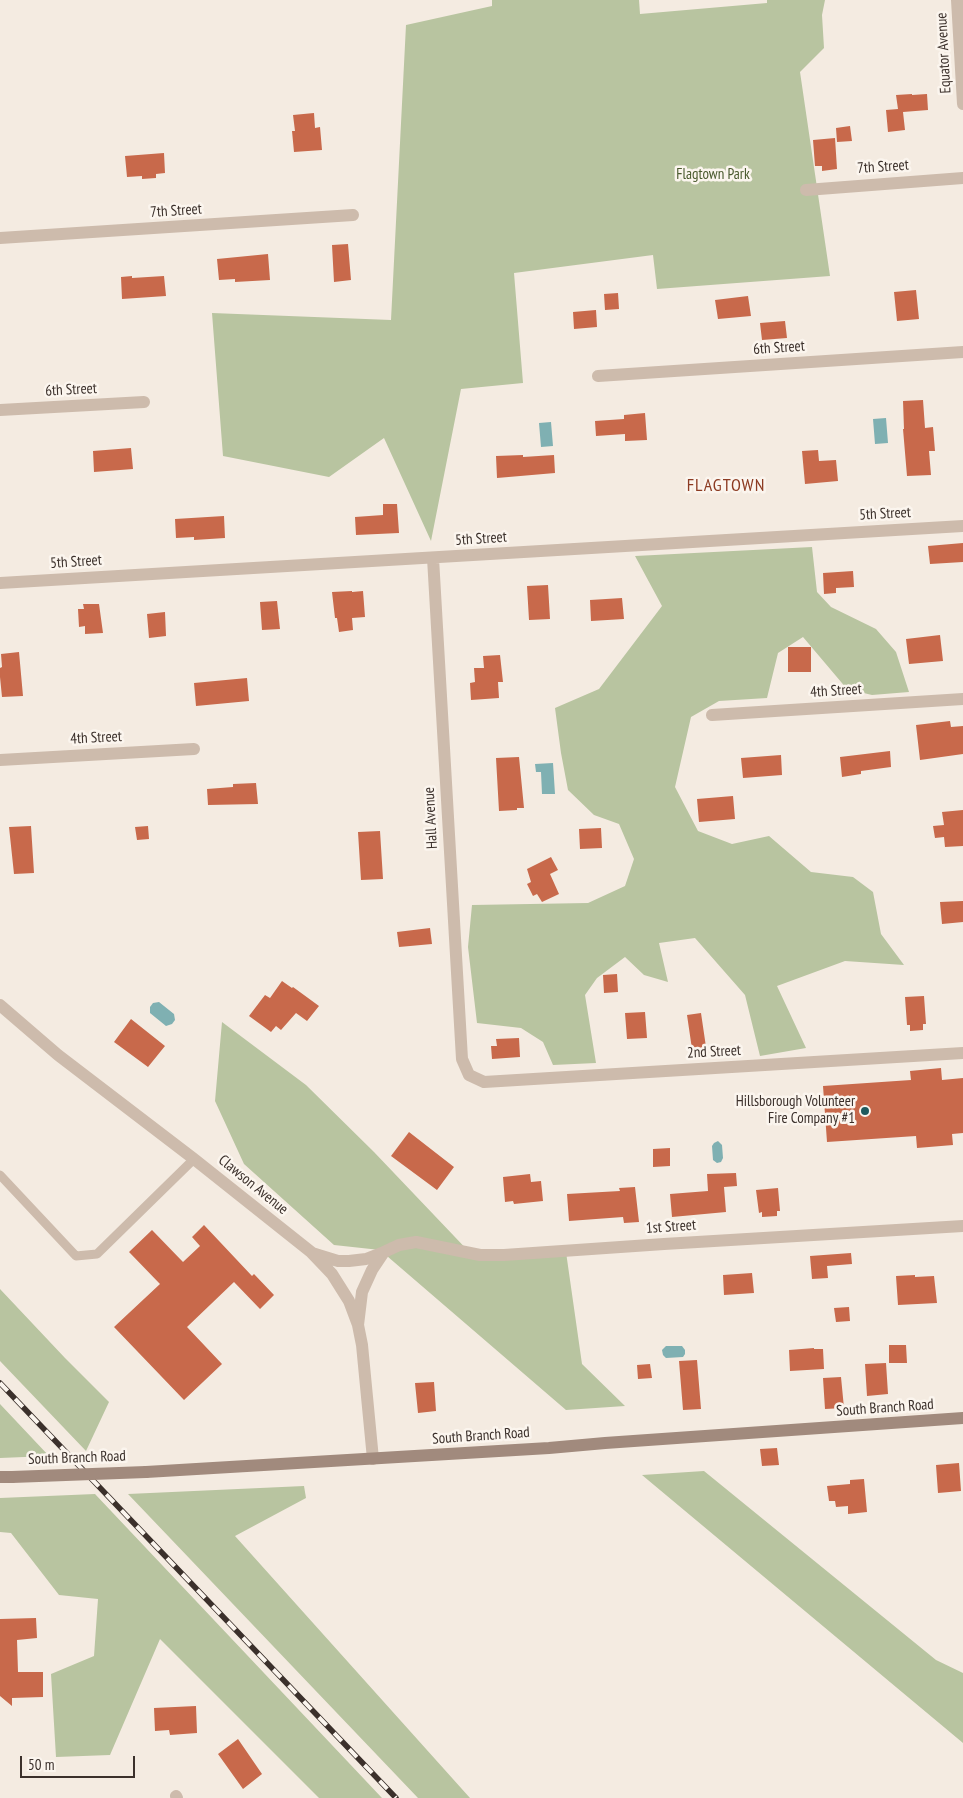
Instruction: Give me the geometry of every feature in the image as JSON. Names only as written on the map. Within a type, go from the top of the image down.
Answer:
[{"type":"street","name":"Equator Avenue","points":[[957,0],[963,104]]},
{"type":"street","name":"7th Street","points":[[806,190],[963,178]]},
{"type":"street","name":"7th Street","points":[[0,238],[353,215]]},
{"type":"street","name":"6th Street","points":[[598,376],[963,352]]},
{"type":"street","name":"6th Street","points":[[0,410],[144,402]]},
{"type":"street","name":"5th Street","points":[[0,583],[963,526]]},
{"type":"street","name":"Hall Avenue","points":[[433,558],[462,1059],[469,1075]]},
{"type":"street","name":"4th Street","points":[[712,715],[963,699]]},
{"type":"street","name":"4th Street","points":[[0,760],[194,749]]},
{"type":"street","name":"Clawson Avenue","points":[[0,1005],[58,1055],[311,1252],[332,1274],[349,1301],[358,1325],[362,1345],[373,1459]]},
{"type":"street","name":"2nd Street","points":[[469,1075],[484,1082],[963,1053]]},
{"type":"street","name":"1st Street","points":[[311,1252],[338,1261],[349,1261],[366,1259],[399,1245],[416,1242],[480,1255],[504,1255],[963,1226]]},
{"type":"street","points":[[358,1325],[362,1292],[372,1270],[384,1252]]},
{"type":"street","name":"South Branch Road","points":[[6,1477],[146,1472],[373,1459],[963,1418]]},
{"type":"lane","points":[[0,1175],[76,1256],[97,1254],[194,1159]]},
{"type":"green space","name":"Flagtown Park","points":[[492,0],[639,0],[640,14],[767,3],[767,0],[825,0],[822,15],[824,48],[800,72],[830,276],[657,289],[653,255],[514,273],[523,383],[461,389],[431,541],[384,438],[329,477],[223,456],[212,313],[391,320],[406,25],[492,6]]},
{"type":"green space","points":[[812,547],[817,592],[831,607],[876,629],[896,652],[909,692],[872,695],[847,689],[803,637],[778,653],[767,698],[719,701],[691,717],[675,787],[698,831],[732,844],[769,836],[811,872],[853,877],[873,892],[881,934],[904,965],[845,961],[777,986],[806,1048],[760,1056],[745,995],[695,938],[659,943],[668,982],[644,975],[625,957],[597,978],[585,995],[596,1063],[553,1065],[543,1042],[521,1028],[477,1023],[468,947],[472,905],[588,903],[625,886],[634,859],[619,824],[594,815],[568,790],[555,708],[599,689],[662,606],[635,556]]},
{"type":"green space","points":[[222,1022],[306,1085],[374,1152],[474,1257],[566,1252],[582,1364],[625,1406],[566,1410],[380,1250],[334,1245],[244,1164],[215,1101]]},
{"type":"green space","points":[[0,1289],[109,1402],[86,1451],[0,1361]]},
{"type":"green space","points":[[0,1404],[49,1456],[0,1458]]},
{"type":"green space","points":[[704,1471],[936,1660],[963,1673],[963,1743],[642,1475]]},
{"type":"green space","points":[[304,1486],[306,1498],[235,1536],[470,1798],[418,1798],[128,1494]]},
{"type":"green space","points":[[95,1494],[382,1798],[319,1798],[160,1639],[110,1755],[56,1757],[51,1674],[94,1656],[98,1599],[59,1595],[11,1533],[0,1532],[0,1498]]},
{"type":"water","points":[[886,418],[888,443],[875,444],[873,419]]},
{"type":"water","points":[[551,422],[553,446],[541,447],[539,423]]},
{"type":"water","points":[[553,763],[555,794],[542,794],[541,772],[536,772],[535,764]]},
{"type":"water","points":[[159,1002],[174,1014],[175,1020],[172,1024],[166,1026],[150,1013],[150,1007],[153,1003]]},
{"type":"water","points":[[718,1141],[722,1145],[723,1158],[721,1162],[717,1163],[713,1160],[712,1146]]},
{"type":"water","points":[[666,1346],[682,1346],[685,1354],[683,1357],[666,1358],[662,1350]]},
{"type":"building","points":[[927,94],[928,110],[903,112],[905,130],[888,132],[886,110],[898,109],[896,95]]},
{"type":"building","points":[[314,113],[315,128],[320,127],[322,150],[294,152],[292,131],[295,131],[293,115]]},
{"type":"building","points":[[850,126],[852,141],[837,142],[836,128]]},
{"type":"building","points":[[835,138],[837,169],[822,171],[822,166],[815,166],[813,140]]},
{"type":"building","points":[[164,153],[165,173],[156,174],[156,178],[142,179],[142,176],[127,177],[125,156]]},
{"type":"building","points":[[348,244],[351,280],[334,282],[332,245]]},
{"type":"building","points":[[268,254],[270,280],[235,282],[235,279],[219,280],[217,259]]},
{"type":"building","points":[[132,276],[132,278],[164,276],[166,296],[122,299],[121,277]]},
{"type":"building","points":[[916,290],[919,319],[897,321],[894,292]]},
{"type":"building","points":[[618,293],[619,309],[605,310],[604,294]]},
{"type":"building","points":[[748,296],[751,316],[718,319],[715,300]]},
{"type":"building","points":[[596,310],[597,327],[574,329],[573,312]]},
{"type":"building","points":[[785,321],[787,338],[762,340],[760,323]]},
{"type":"building","points":[[923,400],[925,428],[933,427],[935,451],[929,451],[931,475],[907,476],[903,401]]},
{"type":"building","points":[[645,413],[647,440],[625,441],[625,434],[596,436],[595,421],[624,419],[624,415]]},
{"type":"building","points":[[131,448],[133,469],[94,472],[93,451]]},
{"type":"building","points":[[818,450],[819,461],[836,460],[838,481],[805,484],[802,451]]},
{"type":"building","points":[[523,455],[523,457],[554,455],[555,473],[497,478],[496,456]]},
{"type":"building","points":[[383,504],[397,504],[399,533],[356,535],[355,517],[383,515]]},
{"type":"building","points":[[224,516],[225,538],[194,540],[194,537],[176,538],[175,519]]},
{"type":"building","points":[[963,543],[963,562],[930,564],[928,546]]},
{"type":"building","points":[[853,571],[854,587],[836,588],[836,593],[824,594],[823,573]]},
{"type":"building","points":[[548,585],[550,619],[529,620],[527,586]]},
{"type":"building","points":[[363,591],[365,617],[352,618],[353,630],[339,632],[337,618],[335,618],[332,592]]},
{"type":"building","points":[[622,598],[624,619],[591,621],[590,600]]},
{"type":"building","points":[[277,601],[280,629],[262,630],[260,602]]},
{"type":"building","points":[[83,604],[99,604],[103,633],[85,634],[85,626],[79,627],[78,609],[84,609]]},
{"type":"building","points":[[165,612],[166,636],[149,638],[147,614]]},
{"type":"building","points":[[940,635],[943,661],[909,664],[906,639]]},
{"type":"building","points":[[788,647],[811,647],[811,672],[788,672]]},
{"type":"building","points":[[19,652],[23,696],[2,697],[0,677],[0,668],[2,667],[1,654]]},
{"type":"building","points":[[500,655],[503,682],[498,682],[499,698],[471,700],[470,683],[475,682],[474,668],[484,668],[483,656]]},
{"type":"building","points":[[247,678],[249,701],[196,706],[194,683]]},
{"type":"building","points":[[950,721],[951,727],[963,726],[963,754],[920,760],[916,725]]},
{"type":"building","points":[[890,751],[891,767],[861,771],[861,774],[842,777],[840,757]]},
{"type":"building","points":[[781,755],[782,775],[743,778],[741,758]]},
{"type":"building","points":[[519,757],[524,808],[499,811],[496,758]]},
{"type":"building","points":[[256,783],[258,804],[208,805],[207,789],[233,787],[233,784]]},
{"type":"building","points":[[733,796],[735,819],[699,822],[697,799]]},
{"type":"building","points":[[963,810],[963,846],[945,847],[944,837],[935,838],[933,826],[944,825],[942,812]]},
{"type":"building","points":[[31,826],[34,873],[14,874],[9,827]]},
{"type":"building","points":[[148,826],[149,839],[137,840],[135,827]]},
{"type":"building","points":[[601,828],[602,848],[580,849],[579,829]]},
{"type":"building","points":[[380,831],[383,879],[361,880],[358,832]]},
{"type":"building","points":[[551,857],[558,870],[550,874],[559,894],[542,902],[537,894],[533,896],[527,884],[531,882],[527,869]]},
{"type":"building","points":[[963,901],[963,922],[942,924],[940,902]]},
{"type":"building","points":[[430,928],[432,944],[399,947],[397,932]]},
{"type":"building","points":[[617,974],[618,992],[604,993],[603,975]]},
{"type":"building","points":[[282,981],[319,1006],[307,1021],[296,1013],[281,1030],[276,1026],[271,1032],[249,1016],[265,995],[270,998]]},
{"type":"building","points":[[924,996],[926,1024],[923,1024],[923,1030],[910,1031],[910,1025],[907,1025],[905,997]]},
{"type":"building","points":[[645,1012],[647,1038],[627,1039],[625,1013]]},
{"type":"building","points":[[701,1013],[706,1047],[692,1049],[687,1015]]},
{"type":"building","points":[[131,1019],[165,1046],[148,1067],[114,1042]]},
{"type":"building","points":[[519,1038],[520,1057],[492,1059],[491,1046],[497,1046],[496,1039]]},
{"type":"building","points":[[941,1068],[942,1080],[963,1078],[963,1133],[952,1134],[953,1145],[917,1148],[916,1136],[827,1142],[823,1086],[911,1080],[910,1071]]},
{"type":"building","points":[[409,1132],[454,1167],[437,1190],[391,1156]]},
{"type":"building","points":[[670,1148],[670,1166],[653,1167],[653,1149]]},
{"type":"building","points":[[736,1173],[737,1186],[724,1187],[726,1212],[672,1217],[670,1194],[708,1191],[707,1174]]},
{"type":"building","points":[[530,1174],[531,1182],[541,1181],[543,1201],[514,1204],[513,1201],[505,1202],[503,1177]]},
{"type":"building","points":[[635,1187],[639,1222],[624,1223],[623,1217],[569,1221],[567,1194],[620,1191],[619,1188]]},
{"type":"building","points":[[778,1188],[780,1211],[777,1211],[777,1216],[762,1217],[762,1212],[759,1213],[756,1190]]},
{"type":"building","points":[[204,1225],[252,1276],[254,1274],[274,1295],[260,1309],[234,1282],[187,1327],[222,1364],[184,1400],[114,1327],[160,1284],[129,1252],[152,1230],[183,1262],[200,1246],[192,1237]]},
{"type":"building","points":[[851,1253],[852,1264],[827,1266],[828,1278],[812,1279],[810,1256]]},
{"type":"building","points":[[752,1273],[754,1293],[724,1295],[723,1275]]},
{"type":"building","points":[[915,1275],[915,1277],[934,1276],[937,1303],[898,1305],[896,1276]]},
{"type":"building","points":[[849,1307],[850,1321],[836,1322],[834,1308]]},
{"type":"building","points":[[889,1345],[906,1345],[907,1363],[889,1363]]},
{"type":"building","points":[[823,1349],[824,1369],[790,1371],[789,1350]]},
{"type":"building","points":[[697,1360],[701,1409],[683,1410],[679,1361]]},
{"type":"building","points":[[886,1363],[888,1394],[867,1396],[865,1364]]},
{"type":"building","points":[[650,1364],[652,1378],[638,1379],[637,1365]]},
{"type":"building","points":[[841,1377],[844,1408],[825,1409],[823,1378]]},
{"type":"building","points":[[434,1382],[436,1411],[418,1413],[415,1383]]},
{"type":"building","points":[[777,1448],[779,1465],[762,1466],[760,1449]]},
{"type":"building","points":[[959,1463],[961,1491],[938,1493],[936,1465]]},
{"type":"building","points":[[864,1479],[867,1512],[848,1514],[848,1506],[836,1507],[835,1501],[829,1501],[827,1486],[850,1484],[850,1480]]},
{"type":"building","points":[[36,1618],[37,1638],[17,1640],[18,1672],[43,1672],[43,1697],[12,1698],[12,1706],[0,1696],[0,1619]]},
{"type":"building","points":[[196,1706],[197,1733],[170,1735],[169,1730],[155,1731],[154,1708]]},
{"type":"building","points":[[238,1739],[262,1774],[243,1789],[218,1754]]},
{"type":"railway","points":[[0,1383],[396,1798]]},
{"type":"place","name":"Hillsborough Volunteer Fire Company #1","points":[[865,1111]]},
{"type":"district","name":"FLAGTOWN","points":[[726,486]]}]
